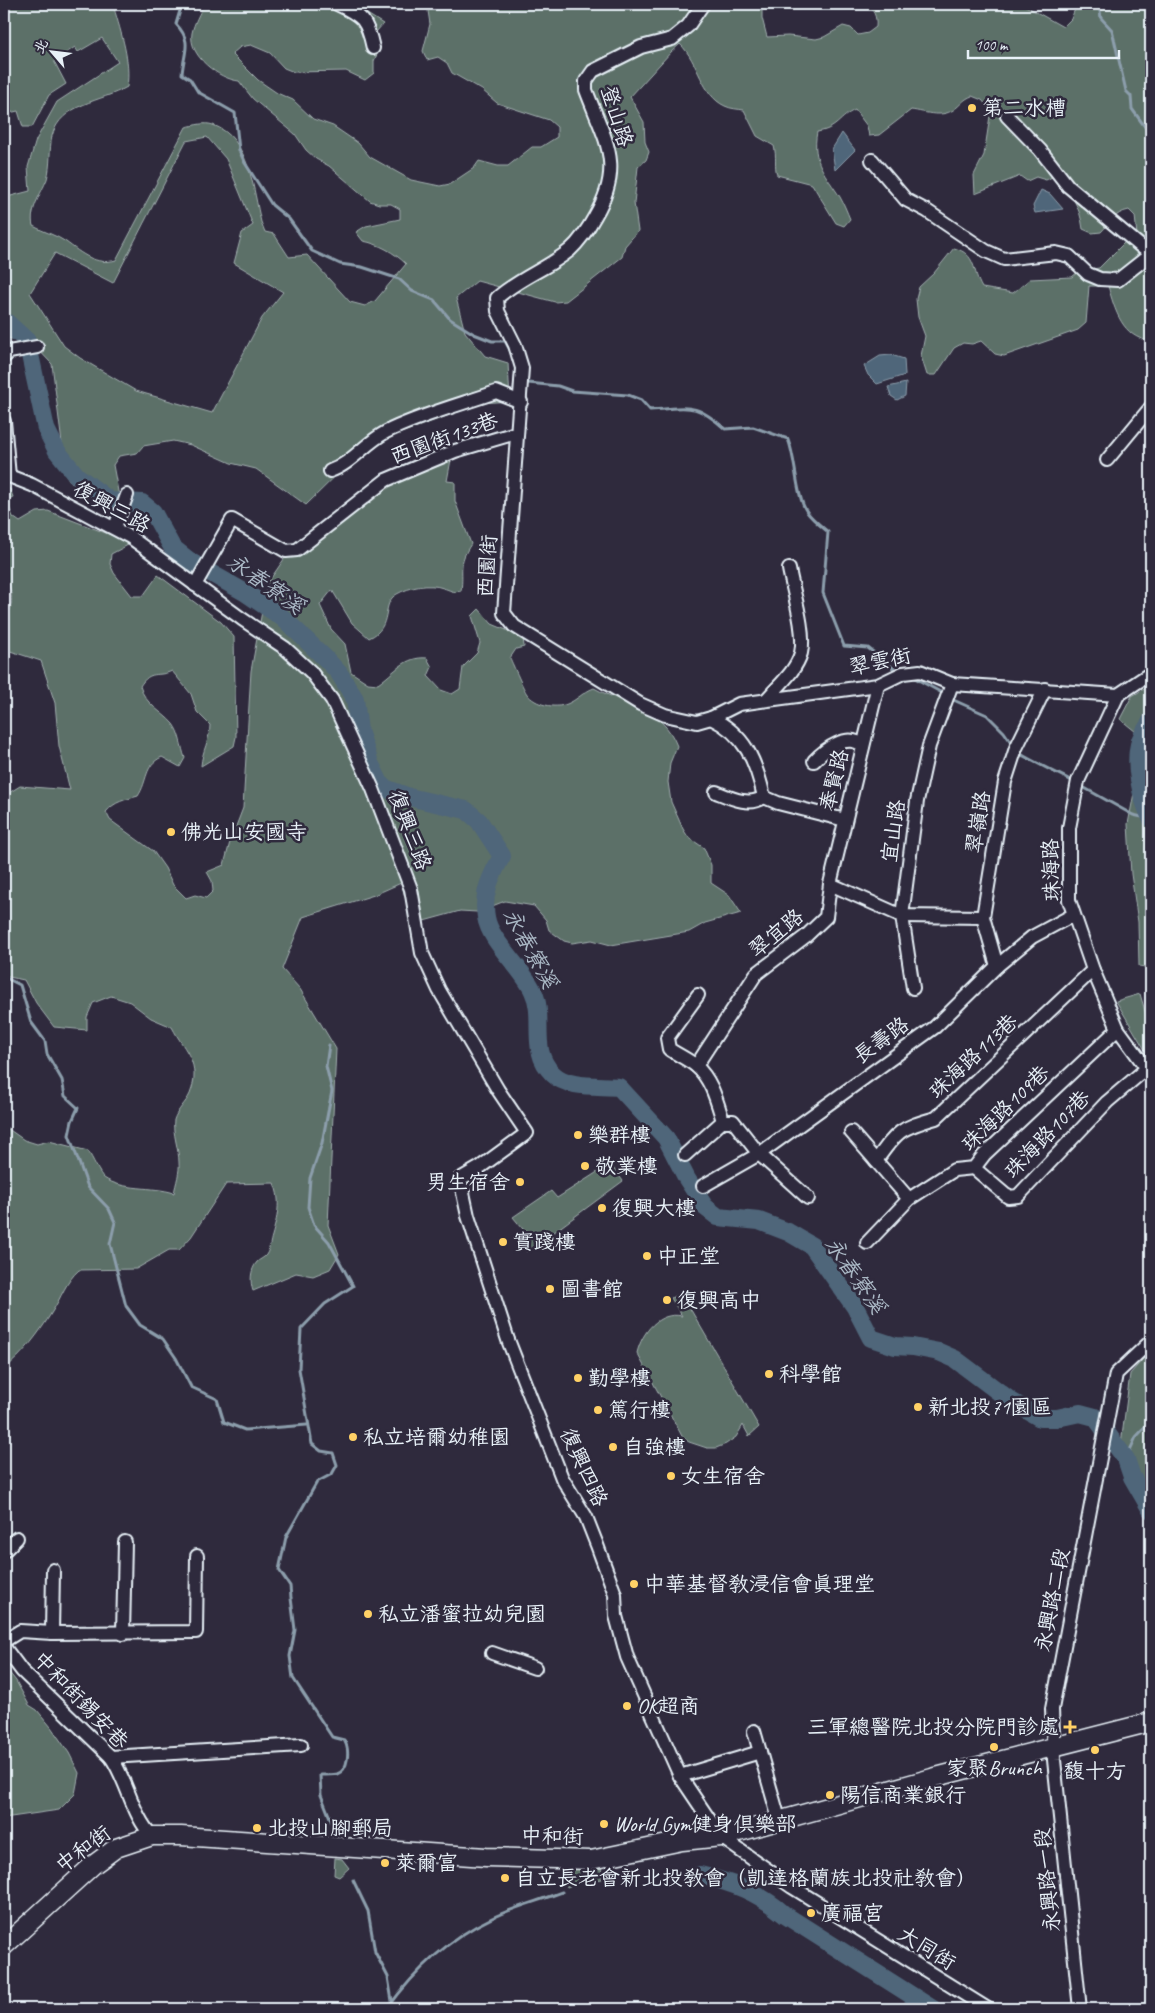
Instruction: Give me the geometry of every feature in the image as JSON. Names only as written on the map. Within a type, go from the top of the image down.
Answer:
[{"type":"street","points":[[337,4],[362,17],[368,28],[373,48]]},
{"type":"street","name":"登山路","points":[[521,402],[522,368],[515,345],[498,311],[497,298],[510,286],[571,249],[592,222],[607,197],[612,172],[609,150],[586,90],[586,81],[593,71],[641,47],[672,39],[688,26],[703,4]]},
{"type":"street","points":[[872,160],[906,200],[927,211],[986,252],[1004,259],[1056,253],[1068,256],[1088,274],[1100,279],[1118,280],[1151,254],[1068,186],[1040,150],[1007,116]]},
{"type":"street","points":[[8,354],[37,347]]},
{"type":"street","points":[[330,471],[343,466],[350,457],[368,442],[397,428],[496,392],[521,402]]},
{"type":"street","name":"西園街","points":[[521,402],[517,414],[504,613],[514,626],[640,704],[665,715],[697,722],[711,718]]},
{"type":"street","points":[[1108,460],[1151,407]]},
{"type":"street","points":[[4,421],[7,475]]},
{"type":"street","name":"西園街133巷","points":[[195,585],[232,520],[286,552],[292,552],[303,547],[386,480],[455,451],[516,433]]},
{"type":"street","name":"復興三路","points":[[7,475],[115,528],[285,648],[311,672],[332,700],[373,789],[412,889],[422,953],[439,990],[498,1090],[526,1133]]},
{"type":"street","points":[[115,528],[127,495]]},
{"type":"street","points":[[767,699],[791,671],[801,653],[802,640],[789,569]]},
{"type":"street","name":"翠雲街","points":[[711,718],[739,704],[878,685],[903,673],[920,671],[952,684],[1118,695]]},
{"type":"street","points":[[1118,695],[1151,674]]},
{"type":"street","name":"宜山路","points":[[912,988],[902,916],[916,800],[929,746],[952,684]]},
{"type":"street","name":"奉賢路","points":[[830,884],[878,685]]},
{"type":"street","name":"翠嶺路","points":[[998,966],[983,917],[1005,782],[1016,748],[1045,690]]},
{"type":"street","name":"珠海路","points":[[1118,695],[1078,781],[1069,828],[1069,900],[1093,970],[1118,1029],[1149,1071]]},
{"type":"street","points":[[711,718],[726,725],[738,736],[756,766],[764,797]]},
{"type":"street","points":[[814,761],[824,750],[847,741],[854,740],[863,746]]},
{"type":"street","points":[[716,792],[747,802],[757,801],[764,797]]},
{"type":"street","points":[[764,797],[778,803],[845,820]]},
{"type":"street","points":[[830,884],[902,916],[983,917]]},
{"type":"street","name":"翠宜路","points":[[696,1066],[756,974],[806,936],[826,917],[830,884]]},
{"type":"street","name":"長壽路","points":[[703,1186],[759,1154],[935,1027],[998,966],[1032,938],[1073,915]]},
{"type":"street","name":"珠海路113巷","points":[[876,1161],[890,1140],[905,1126],[936,1118],[1093,970]]},
{"type":"street","points":[[698,995],[667,1038],[669,1049],[696,1066],[714,1094],[723,1121]]},
{"type":"street","name":"珠海路109巷","points":[[868,1243],[909,1199],[954,1170],[974,1168],[984,1155],[1118,1029]]},
{"type":"street","name":"珠海路107巷","points":[[974,1168],[1008,1197],[1018,1196],[1107,1102],[1149,1071]]},
{"type":"street","points":[[685,1155],[723,1121],[733,1121],[759,1154],[808,1198]]},
{"type":"street","points":[[851,1132],[909,1199]]},
{"type":"street","name":"復興四路","points":[[526,1133],[479,1168],[460,1179],[468,1216],[508,1340],[562,1478],[586,1517],[597,1545],[614,1594],[616,1616],[627,1657],[680,1776],[721,1837]]},
{"type":"street","name":"永興路二段","points":[[1053,1746],[1052,1709],[1116,1374],[1151,1341]]},
{"type":"street","points":[[4,1551],[18,1538]]},
{"type":"street","points":[[123,1634],[125,1542]]},
{"type":"street","points":[[4,1641],[20,1631],[52,1634],[196,1632],[197,1556]]},
{"type":"street","points":[[52,1634],[53,1570]]},
{"type":"street","name":"中和街錫安巷","points":[[4,1647],[22,1671],[111,1757],[120,1770],[142,1825],[152,1836]]},
{"type":"street","points":[[492,1653],[535,1668]]},
{"type":"street","name":"中和街","points":[[4,1946],[94,1865],[116,1848],[152,1836],[181,1836],[486,1857],[591,1860],[682,1842],[721,1837],[779,1819],[1053,1746],[1151,1722]]},
{"type":"street","points":[[754,1732],[779,1819]]},
{"type":"street","points":[[111,1757],[301,1745]]},
{"type":"street","name":"永興路一段","points":[[1053,1746],[1080,2009]]},
{"type":"street","points":[[680,1776],[760,1752]]},
{"type":"street","name":"大同街","points":[[721,1837],[792,1887],[988,2009]]},
{"type":"green space","points":[[4,4],[116,4],[114,8],[128,67],[127,87],[73,110],[57,125],[52,136],[47,179],[36,202],[33,214],[33,226],[62,240],[95,260],[116,260],[186,127],[210,124],[225,132],[235,141],[242,153],[248,166],[265,232],[274,234],[289,257],[307,255],[350,302],[365,306],[375,301],[406,264],[386,249],[363,241],[356,232],[366,226],[400,219],[400,209],[391,204],[379,204],[370,201],[329,166],[316,159],[306,150],[295,134],[253,99],[239,81],[223,76],[206,65],[195,50],[192,42],[193,29],[204,4],[344,4],[361,10],[383,24],[376,32],[378,52],[374,61],[374,73],[365,80],[346,71],[294,72],[284,68],[270,53],[251,45],[240,47],[232,54],[258,80],[277,93],[293,100],[313,119],[333,126],[358,143],[370,157],[411,180],[440,186],[450,184],[474,168],[479,161],[498,166],[508,166],[532,147],[541,147],[557,137],[557,127],[549,120],[497,103],[482,90],[452,73],[447,63],[438,57],[427,60],[423,51],[430,24],[427,4],[762,4],[762,18],[767,37],[788,36],[816,39],[824,37],[843,26],[851,28],[858,35],[868,33],[876,27],[876,19],[874,13],[864,4],[1022,4],[1063,27],[1071,19],[1077,4],[1151,4],[1151,341],[1141,339],[1126,329],[1117,313],[1108,286],[1089,286],[1086,323],[1078,330],[1004,356],[995,354],[981,341],[972,344],[963,343],[954,348],[936,375],[927,375],[921,356],[925,336],[918,317],[916,299],[919,287],[934,273],[954,248],[967,254],[982,288],[1013,293],[1030,279],[1072,277],[1079,271],[1099,268],[1127,240],[1137,235],[1135,216],[1129,210],[1124,211],[1113,218],[1101,232],[1092,233],[1083,229],[1080,213],[1074,200],[1054,176],[1046,180],[1036,177],[1027,181],[1020,176],[975,194],[974,175],[984,155],[990,116],[988,107],[982,100],[972,96],[946,113],[934,114],[911,110],[879,135],[869,136],[867,126],[855,110],[834,126],[817,132],[816,151],[818,160],[850,219],[844,226],[836,223],[812,184],[777,175],[774,146],[757,136],[744,110],[725,106],[717,101],[705,86],[692,60],[680,44],[630,97],[644,122],[645,142],[649,152],[646,160],[638,167],[634,203],[638,231],[625,246],[622,257],[566,301],[555,302],[477,281],[456,298],[465,332],[485,356],[508,363],[510,401],[482,403],[366,446],[306,505],[256,469],[231,463],[191,445],[173,441],[143,446],[137,453],[119,456],[113,465],[120,502],[111,511],[95,499],[89,490],[71,483],[66,475],[52,364],[33,344],[4,337],[4,192],[7,197],[30,191],[28,167],[36,140],[57,102],[118,62],[102,38],[78,52],[75,47],[54,61],[66,84],[49,95],[32,127],[23,127],[18,111],[4,114]],"holes":[[[207,137],[226,159],[253,225],[242,233],[234,263],[283,292],[262,318],[212,413],[136,391],[80,358],[64,346],[30,293],[55,253],[113,283],[186,141]]]},
{"type":"green space","points":[[453,449],[447,481],[455,482],[455,501],[471,544],[462,562],[461,591],[426,586],[413,588],[397,594],[389,603],[382,628],[369,638],[352,623],[332,590],[320,605],[331,629],[345,644],[351,672],[368,683],[378,684],[406,662],[427,658],[432,667],[428,676],[441,690],[452,694],[460,689],[463,667],[477,653],[480,643],[472,616],[479,609],[492,624],[523,637],[524,647],[516,649],[510,658],[526,692],[535,701],[551,706],[562,705],[571,702],[594,688],[653,715],[670,733],[677,746],[670,763],[668,782],[671,802],[683,829],[688,837],[704,848],[711,865],[711,883],[729,895],[741,913],[705,923],[689,932],[611,945],[592,940],[572,943],[564,941],[549,930],[546,920],[534,906],[505,901],[477,912],[460,911],[413,924],[401,883],[374,895],[303,917],[282,969],[300,989],[336,1049],[328,1225],[339,1254],[330,1269],[313,1276],[296,1273],[253,1291],[251,1284],[252,1272],[257,1262],[264,1257],[269,1248],[276,1223],[278,1197],[274,1183],[226,1184],[191,1237],[179,1250],[169,1250],[136,1269],[79,1270],[74,1274],[37,1335],[18,1357],[4,1369],[4,1246],[6,1244],[4,1233],[4,1126],[24,1140],[37,1144],[49,1141],[88,1151],[102,1176],[112,1182],[129,1187],[174,1193],[179,1157],[174,1120],[190,1094],[194,1074],[187,1051],[172,1027],[151,1018],[130,1002],[111,996],[93,1003],[87,1017],[87,1030],[54,1027],[36,1003],[24,980],[4,976],[4,796],[20,786],[70,790],[59,746],[55,703],[41,661],[4,649],[4,619],[10,610],[12,598],[4,576],[4,486],[10,489],[13,497],[6,500],[13,517],[20,522],[37,512],[48,511],[111,535],[123,536],[128,545],[111,554],[110,564],[114,573],[132,596],[143,596],[158,575],[221,622],[234,637],[236,737],[234,746],[201,766],[210,725],[197,712],[191,694],[172,671],[148,677],[140,686],[142,693],[173,724],[179,736],[185,758],[180,767],[162,757],[156,760],[149,769],[138,796],[117,803],[106,812],[110,820],[153,851],[165,868],[173,885],[186,898],[195,895],[206,898],[213,891],[212,881],[207,872],[224,865],[230,842],[243,808],[251,671],[267,584],[293,546],[384,474]]},
{"type":"green space","points":[[1151,685],[1151,968],[1139,966],[1138,922],[1131,874],[1128,824],[1139,767],[1136,732],[1120,719],[1132,696]]},
{"type":"green space","points":[[1140,994],[1151,1031],[1151,1060],[1116,1001]]},
{"type":"green space","points":[[610,1164],[623,1181],[527,1252],[520,1241],[527,1234],[513,1217],[551,1191],[557,1198]]},
{"type":"green space","points":[[681,1293],[759,1427],[749,1436],[743,1425],[736,1437],[716,1448],[707,1448],[683,1438],[637,1353],[647,1331],[659,1320],[674,1315],[682,1316],[671,1298]]},
{"type":"green space","points":[[1151,1350],[1151,1496],[1120,1452],[1130,1374]]},
{"type":"green space","points":[[4,1666],[16,1681],[29,1705],[37,1710],[51,1727],[69,1753],[79,1773],[75,1794],[59,1810],[4,1818]]},
{"type":"green space","points":[[335,1858],[342,1859],[349,1868],[339,1877],[334,1875]]},
{"type":"green space","points":[[601,1865],[602,1879],[576,1883],[567,1887],[560,1866]]},
{"type":"water","points":[[842,133],[855,150],[835,170],[832,149]]},
{"type":"water","points":[[1041,190],[1050,194],[1063,209],[1035,213],[1033,206]]},
{"type":"water","points":[[891,355],[904,359],[905,375],[877,384],[868,375],[864,366],[880,356]]},
{"type":"water","points":[[906,383],[905,396],[897,400],[891,396],[888,387]]},
{"type":"waterway","points":[[182,4],[176,24],[186,42],[182,74],[190,79],[198,92],[235,113],[239,150],[245,163],[272,205],[289,219],[312,251],[340,264],[362,267],[399,279],[412,291],[434,300],[450,319],[474,334],[492,341],[505,341],[511,352]]},
{"type":"waterway","points":[[1099,4],[1101,18],[1112,30],[1126,91],[1131,96],[1132,109],[1151,135]]},
{"type":"waterway","name":"永春寮溪","points":[[4,320],[27,341],[46,429],[57,451],[77,476],[110,501],[142,503],[153,512],[172,547],[191,562],[246,593],[283,618],[326,659],[339,673],[355,699],[359,731],[370,763],[382,787],[409,797],[466,810],[479,821],[502,856],[486,892],[486,917],[493,936],[522,973],[533,991],[537,1001],[541,1055],[545,1065],[553,1074],[559,1079],[575,1084],[619,1087],[666,1138],[687,1179],[705,1207],[718,1217],[759,1221],[788,1232],[812,1246],[855,1307],[871,1338],[895,1346],[939,1352],[955,1359],[1011,1401],[1040,1418],[1057,1418],[1080,1413],[1095,1417],[1126,1459],[1132,1477],[1151,1510]]},
{"type":"waterway","points":[[528,383],[558,386],[572,391],[628,395],[641,400],[650,410],[690,408],[706,414],[725,429],[753,427],[788,439],[803,505],[811,517],[828,532],[823,593],[844,646],[868,648],[898,672]]},
{"type":"waterway","points":[[913,677],[944,694]]},
{"type":"waterway","points":[[949,698],[987,715],[1004,732],[1013,745]]},
{"type":"waterway","points":[[1151,721],[1141,738],[1137,760],[1141,791],[1151,818]]},
{"type":"waterway","points":[[1018,752],[1074,782]]},
{"type":"waterway","points":[[1081,786],[1133,815],[1151,819]]},
{"type":"waterway","points":[[1151,962],[1147,978],[1151,987]]},
{"type":"waterway","points":[[4,977],[20,985],[31,1022],[45,1041],[47,1054],[62,1080],[65,1096],[78,1108],[72,1121],[69,1135],[88,1187],[109,1209],[115,1222],[110,1244],[126,1306],[140,1325],[163,1339],[176,1358],[191,1387],[217,1399],[224,1422],[245,1430],[307,1425]]},
{"type":"waterway","points":[[329,1045],[326,1066],[332,1091],[322,1143],[310,1178],[308,1207],[314,1225],[329,1242],[353,1286],[325,1304],[301,1329],[299,1369],[312,1444],[321,1451],[333,1453],[337,1465],[332,1474],[317,1482],[286,1537],[279,1570],[290,1586],[295,1630],[290,1656],[293,1678],[332,1737],[344,1740],[346,1744],[348,1754],[346,1764],[341,1772],[320,1775],[321,1795],[334,1828],[334,1836]]},
{"type":"waterway","points":[[1126,1459],[1136,1437],[1151,1421]]},
{"type":"waterway","points":[[700,1875],[724,1881],[755,1894],[933,2009]]},
{"type":"waterway","points":[[353,1880],[368,1911],[375,1952],[388,1977],[392,2001]]},
{"type":"waterway","points":[[387,2009],[420,1970],[460,1936],[499,1915],[562,1892]]},
{"type":"place","name":"第二水槽","points":[[972,108]]},
{"type":"place","name":"佛光山安國寺","points":[[171,832]]},
{"type":"place","name":"樂群樓","points":[[578,1135]]},
{"type":"place","name":"敬業樓","points":[[585,1166]]},
{"type":"place","name":"男生宿舍","points":[[520,1182]]},
{"type":"place","name":"復興大樓","points":[[602,1208]]},
{"type":"place","name":"實踐樓","points":[[503,1242]]},
{"type":"place","name":"中正堂","points":[[647,1256]]},
{"type":"place","name":"圖書館","points":[[550,1289]]},
{"type":"place","name":"復興高中","points":[[667,1300]]},
{"type":"place","name":"科學館","points":[[769,1374]]},
{"type":"place","name":"勤學樓","points":[[578,1378]]},
{"type":"place","name":"新北投71園區","points":[[918,1407]]},
{"type":"place","name":"篤行樓","points":[[598,1410]]},
{"type":"place","name":"私立培爾幼稚園","points":[[353,1437]]},
{"type":"place","name":"自強樓","points":[[613,1447]]},
{"type":"place","name":"女生宿舍","points":[[671,1476]]},
{"type":"place","name":"中華基督教浸信會真理堂","points":[[634,1584]]},
{"type":"place","name":"私立潘蜜拉幼兒園","points":[[368,1614]]},
{"type":"place","name":"OK超商","points":[[627,1706]]},
{"type":"place","name":"三軍總醫院北投分院門診處","points":[[1070,1727]]},
{"type":"place","name":"家聚Brunch","points":[[994,1747]]},
{"type":"place","name":"馥十方","points":[[1095,1750]]},
{"type":"place","name":"陽信商業銀行","points":[[830,1795]]},
{"type":"place","name":"World Gym健身俱樂部","points":[[604,1824]]},
{"type":"place","name":"北投山腳郵局","points":[[257,1828]]},
{"type":"place","name":"萊爾富","points":[[385,1863]]},
{"type":"place","name":"自立長老會新北投教會（凱達格蘭族北投社教會）","points":[[505,1878]]},
{"type":"place","name":"廣福宮","points":[[811,1913]]}]
